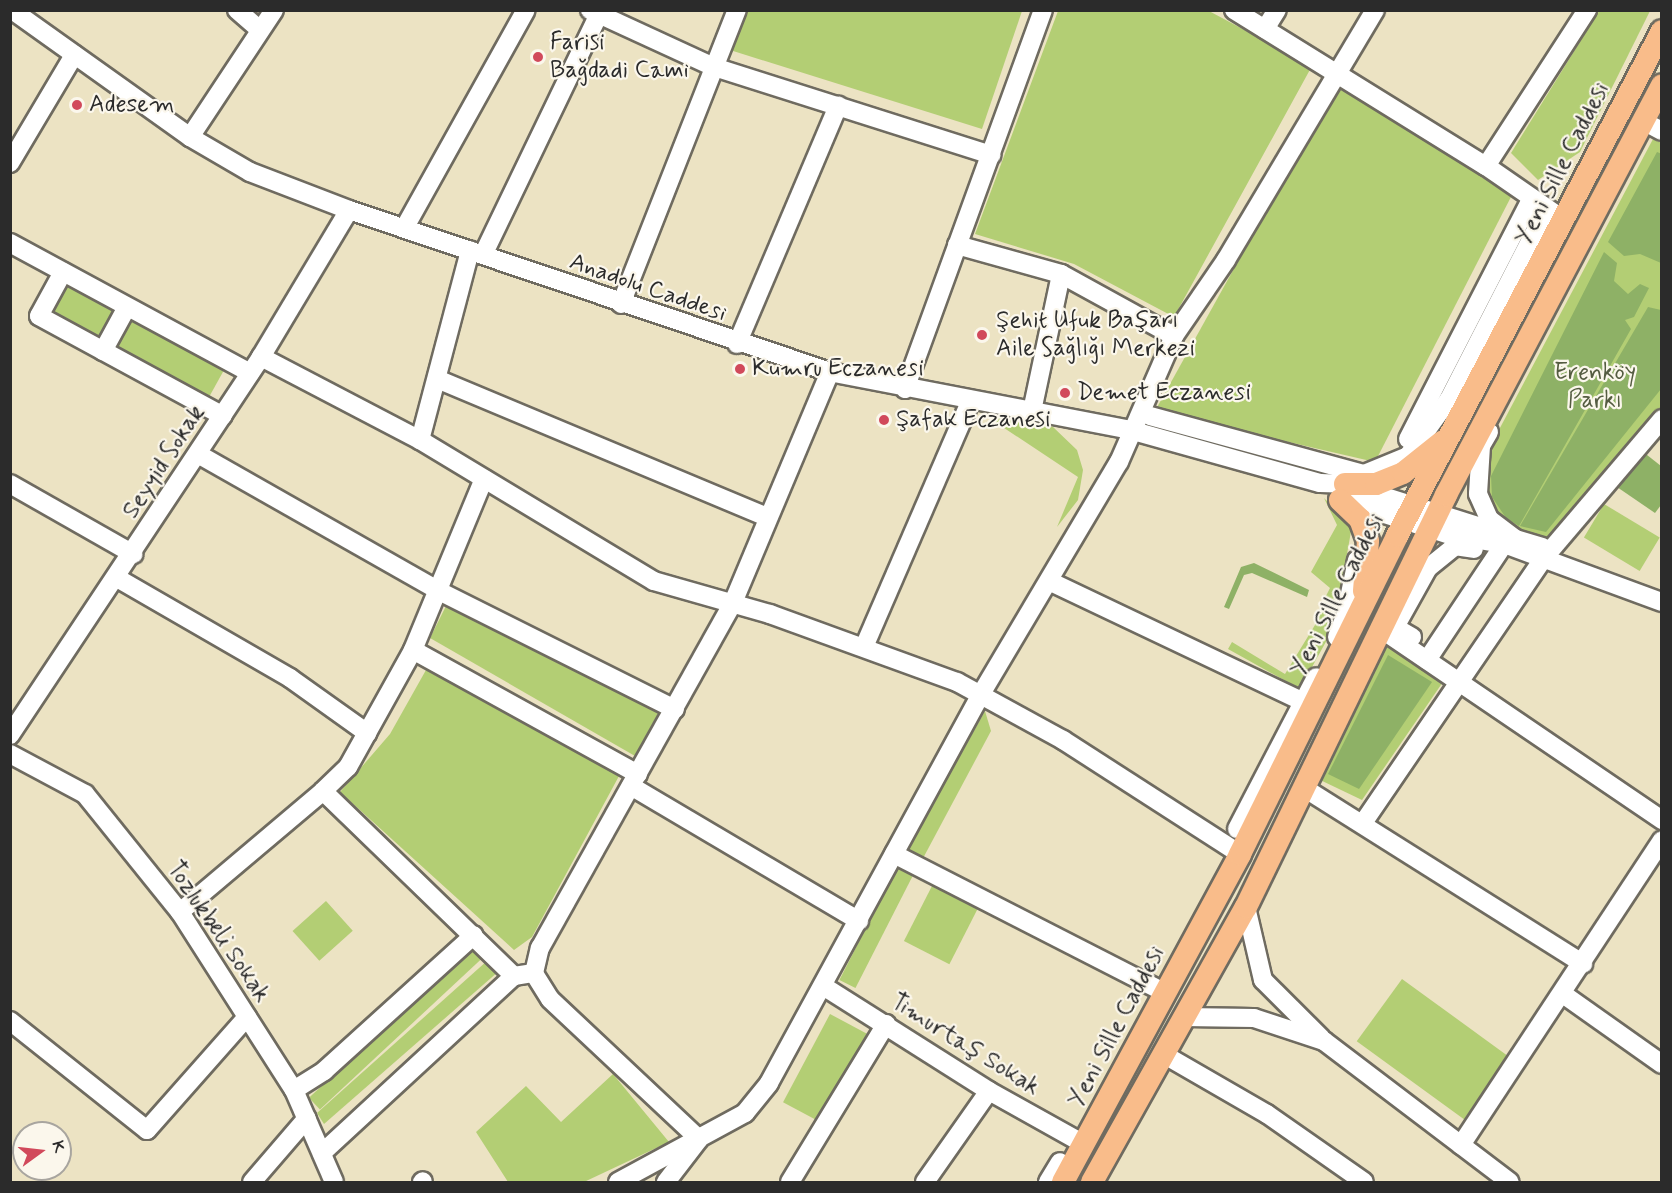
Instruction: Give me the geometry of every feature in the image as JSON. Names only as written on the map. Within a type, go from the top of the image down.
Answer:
[{"type":"main road","name":"Yeni Sille Caddesi","points":[[1061,1172],[1084,1144],[1240,854],[1312,706],[1361,614],[1409,513],[1452,433],[1555,216],[1662,31]]},
{"type":"main road","points":[[1100,1180],[1162,1054],[1187,1021],[1246,907],[1434,521],[1649,127],[1662,85]]},
{"type":"main road","points":[[1361,614],[1368,571],[1368,541],[1360,519],[1343,492],[1376,484],[1403,473],[1452,433]]},
{"type":"street","name":"Anadolu Caddesi","points":[[12,10],[190,137],[250,172],[349,210],[405,227],[737,344],[830,372],[905,389],[1130,430],[1320,483],[1434,521]]},
{"type":"street","points":[[237,10],[259,29]]},
{"type":"street","points":[[190,137],[259,29],[274,10]]},
{"type":"street","points":[[405,227],[526,10]]},
{"type":"street","points":[[621,304],[737,10]]},
{"type":"street","points":[[905,389],[1042,10]]},
{"type":"street","points":[[1150,416],[1364,474],[1408,456],[1449,399],[1555,216],[1486,166],[1336,71],[1234,10]]},
{"type":"street","points":[[1265,29],[1277,10]]},
{"type":"street","points":[[618,1182],[745,1113],[769,1083],[981,694],[1119,462],[1130,430],[1174,336],[1226,260],[1336,71],[1375,10]]},
{"type":"street","points":[[1486,166],[1587,10]]},
{"type":"street","points":[[420,440],[477,253],[597,12],[714,67],[991,155]]},
{"type":"street","points":[[10,163],[74,55]]},
{"type":"street","points":[[737,344],[838,106]]},
{"type":"street","points":[[1649,127],[1481,446],[1478,494],[1490,519],[1516,539],[1543,553],[1662,602]]},
{"type":"street","points":[[1408,439],[1532,198]]},
{"type":"street","name":"Seyyid Sokak","points":[[10,735],[117,578],[223,416],[349,210]]},
{"type":"street","points":[[10,243],[250,373]]},
{"type":"street","points":[[957,245],[1061,274],[1174,336]]},
{"type":"street","points":[[63,272],[39,316],[223,416]]},
{"type":"street","points":[[1032,411],[1061,274]]},
{"type":"street","points":[[104,351],[127,307]]},
{"type":"street","points":[[261,357],[420,440],[654,581],[770,614],[927,669],[981,694],[1063,740],[1240,854]]},
{"type":"street","points":[[699,1139],[550,999],[534,973],[540,948],[732,605],[767,517],[830,372]]},
{"type":"street","points":[[437,379],[767,517]]},
{"type":"street","points":[[864,647],[971,400]]},
{"type":"street","points":[[1363,823],[1460,681],[1543,553],[1662,419]]},
{"type":"street","points":[[1473,447],[1468,471],[1471,495],[1499,548]]},
{"type":"street","points":[[198,454],[437,590],[675,709]]},
{"type":"street","points":[[180,912],[323,791],[348,767],[413,650],[484,479]]},
{"type":"street","points":[[10,484],[133,554]]},
{"type":"street","points":[[1434,521],[1490,531]]},
{"type":"street","points":[[1434,521],[1499,548]]},
{"type":"street","points":[[1237,829],[1341,628],[1357,569],[1357,534]]},
{"type":"street","points":[[1543,553],[1455,546],[1428,568],[1395,627],[1460,681],[1662,820]]},
{"type":"street","points":[[1426,652],[1499,548]]},
{"type":"street","points":[[117,578],[290,678],[367,733]]},
{"type":"street","points":[[1049,581],[1312,706]]},
{"type":"street","points":[[1381,629],[1426,652]]},
{"type":"street","points":[[413,650],[634,780],[859,921]]},
{"type":"street","name":"Tozlukbeli Sokak","points":[[10,754],[86,794],[180,912],[294,1090],[334,1182]]},
{"type":"street","points":[[1304,788],[1363,823],[1583,964]]},
{"type":"street","points":[[323,791],[514,976]]},
{"type":"street","points":[[1461,1145],[1583,964],[1662,840]]},
{"type":"street","points":[[894,854],[1166,993]]},
{"type":"street","points":[[1246,907],[1263,980],[1324,1041],[1461,1145],[1489,1176],[1510,1182]]},
{"type":"street","points":[[294,1090],[324,1071],[474,935]]},
{"type":"street","points":[[322,1153],[514,976],[534,973]]},
{"type":"street","name":"Timurtaş Sokak","points":[[823,986],[989,1091],[1084,1144]]},
{"type":"street","points":[[1563,994],[1662,1064]]},
{"type":"street","points":[[10,1021],[147,1130],[247,1017]]},
{"type":"street","points":[[1100,1180],[1187,1021],[1254,1018],[1324,1041]]},
{"type":"street","points":[[790,1182],[886,1024]]},
{"type":"street","points":[[1162,1054],[1267,1114],[1364,1182]]},
{"type":"street","points":[[925,1182],[989,1091]]},
{"type":"street","points":[[252,1182],[307,1118]]},
{"type":"street","points":[[666,1182],[699,1139]]},
{"type":"street","points":[[1048,1182],[1061,1172]]},
{"type":"green space","points":[[745,11],[1022,11],[982,129],[730,50]]},
{"type":"green space","points":[[1058,11],[1209,11],[1312,66],[1174,317],[1074,264],[975,234]]},
{"type":"green space","points":[[1599,11],[1650,11],[1580,152],[1538,180],[1511,153]]},
{"type":"green space","points":[[1338,81],[1514,191],[1375,462],[1155,411]]},
{"type":"green space","name":"Erenköy Parkı","points":[[1653,139],[1662,143],[1661,408],[1550,542],[1501,527],[1482,501],[1482,476],[1492,443]]},
{"type":"green space","points":[[1657,152],[1662,154],[1661,263],[1640,254],[1624,256],[1608,242]]},
{"type":"green space","points":[[1604,252],[1617,263],[1614,281],[1628,294],[1640,284],[1649,288],[1634,317],[1625,320],[1631,329],[1519,526],[1506,518],[1492,497],[1491,476]]},
{"type":"green space","points":[[67,282],[224,369],[206,403],[49,315]]},
{"type":"green space","points":[[1648,307],[1661,310],[1661,389],[1546,532],[1520,526]]},
{"type":"green space","points":[[977,410],[1053,427],[1077,450],[1083,470],[1078,500],[1057,527],[1078,477]]},
{"type":"green space","points":[[1642,451],[1661,466],[1661,505],[1655,513],[1617,487]]},
{"type":"green space","points":[[1324,498],[1352,526],[1334,627],[1300,689],[1228,649],[1232,642],[1285,674],[1315,625],[1316,616],[1330,588],[1311,572],[1337,525]]},
{"type":"green space","points":[[1604,504],[1660,537],[1640,571],[1584,537]]},
{"type":"green space","points":[[1254,563],[1309,590],[1307,597],[1252,573],[1244,575],[1229,609],[1224,607],[1241,567]]},
{"type":"green space","points":[[447,604],[659,712],[635,756],[430,638]]},
{"type":"green space","points":[[1384,641],[1445,679],[1362,800],[1316,778]]},
{"type":"green space","points":[[1388,655],[1432,682],[1359,789],[1328,774]]},
{"type":"green space","points":[[426,670],[619,776],[532,937],[514,950],[340,792],[390,734]]},
{"type":"green space","points":[[985,711],[991,731],[921,862],[905,854]]},
{"type":"green space","points":[[898,865],[914,873],[855,988],[839,980]]},
{"type":"green space","points":[[933,884],[978,907],[949,964],[904,941]]},
{"type":"green space","points":[[326,901],[353,931],[319,961],[293,931]]},
{"type":"green space","points":[[475,943],[486,955],[320,1110],[309,1098]]},
{"type":"green space","points":[[488,960],[499,971],[324,1124],[317,1113]]},
{"type":"green space","points":[[1402,979],[1510,1057],[1464,1119],[1357,1041]]},
{"type":"green space","points":[[830,1014],[869,1035],[822,1123],[783,1102]]},
{"type":"green space","points":[[613,1074],[669,1142],[584,1182],[508,1182],[476,1132],[526,1086],[561,1122]]},
{"type":"place","name":"Farisi Bağdadi Cami","points":[[538,57]]},
{"type":"place","name":"Adesem","points":[[77,105]]},
{"type":"place","name":"Şehit Ufuk Başarı Aile Sağlığı Merkezi","points":[[982,335]]},
{"type":"place","name":"Kumru Eczanesi","points":[[740,369]]},
{"type":"place","name":"Demet Eczanesi","points":[[1065,393]]},
{"type":"place","name":"Şafak Eczanesi","points":[[884,420]]}]
